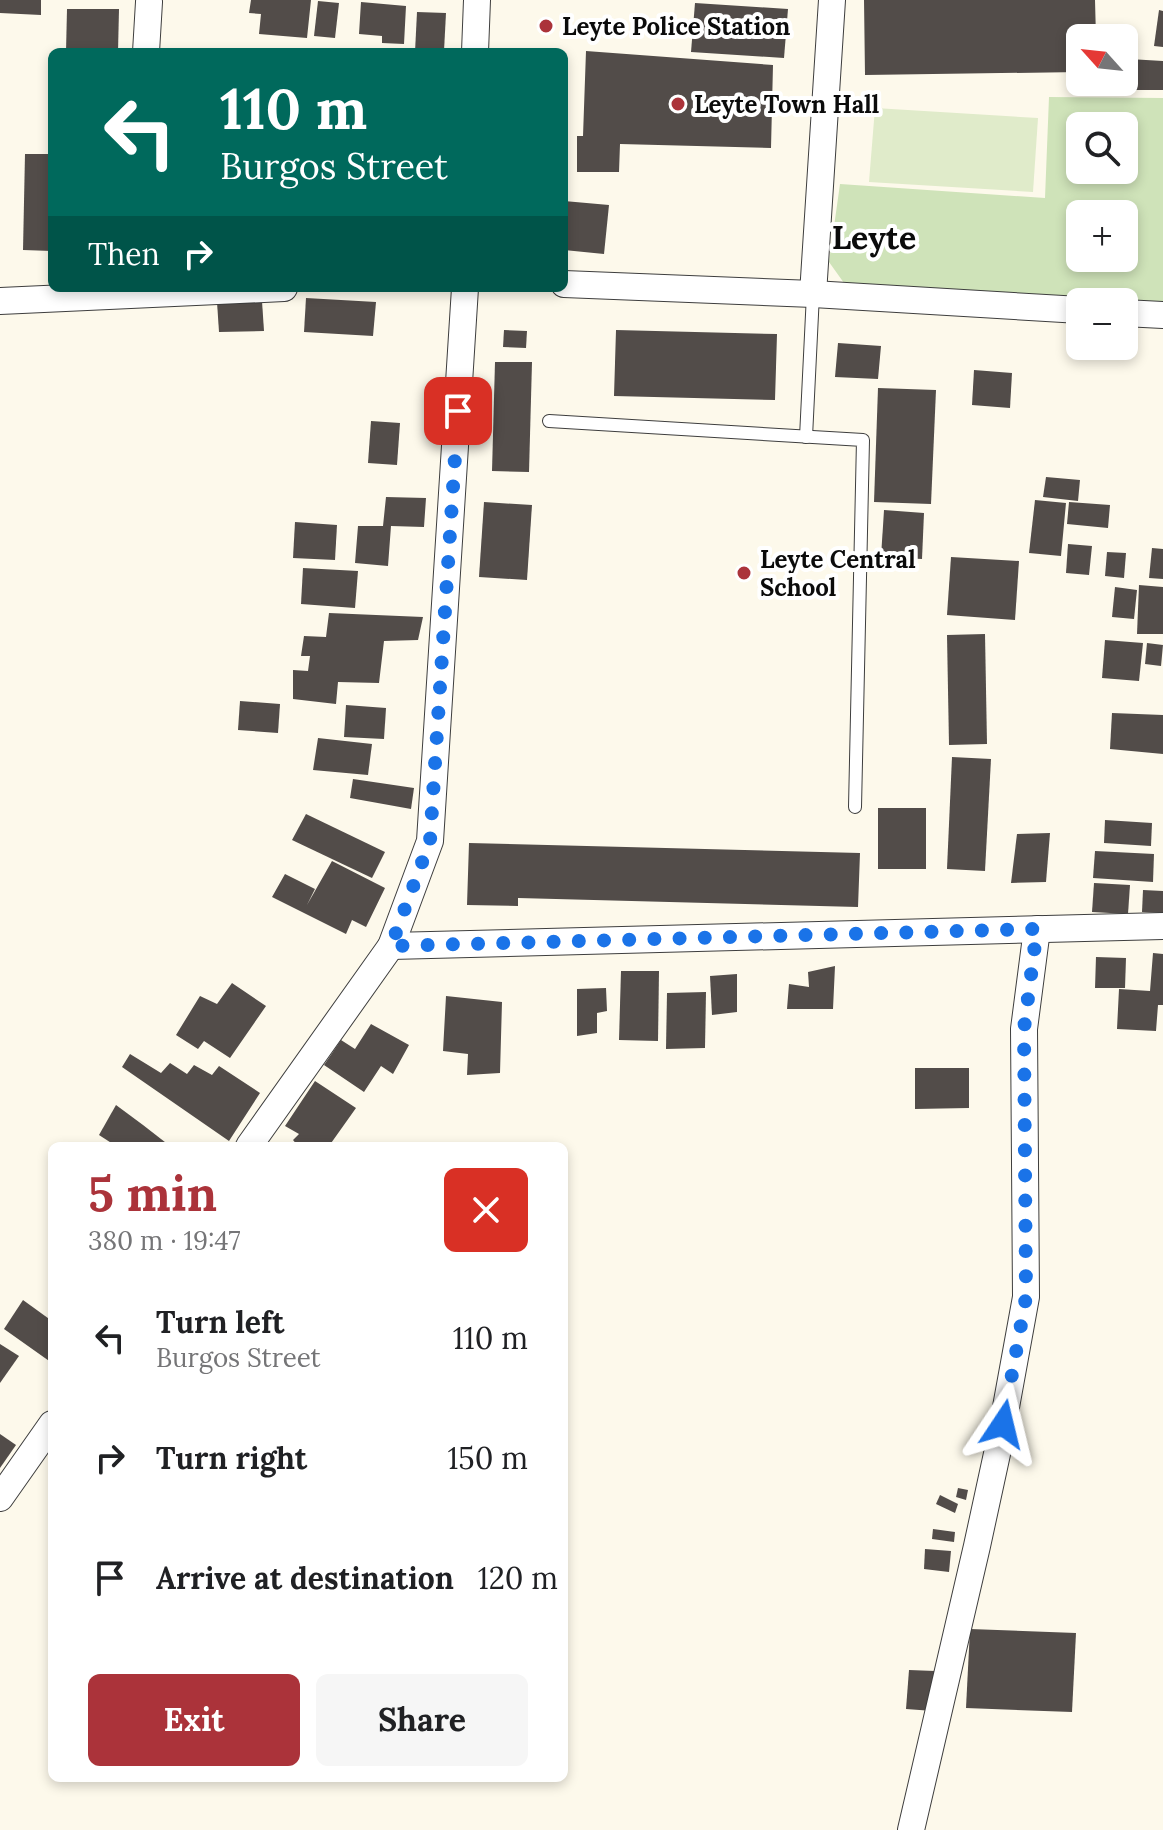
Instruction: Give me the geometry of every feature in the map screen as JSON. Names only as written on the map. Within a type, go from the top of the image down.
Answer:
[{"type":"street","points":[[475,48],[477,0]]},
{"type":"street","points":[[813,294],[832,0]]},
{"type":"street","points":[[146,48],[149,2]]},
{"type":"street","points":[[568,284],[813,294],[1066,309]]},
{"type":"street","points":[[0,301],[119,292]]},
{"type":"street","points":[[252,1142],[391,946],[430,841],[465,292]]},
{"type":"street","points":[[1138,314],[1163,315]]},
{"type":"street","points":[[391,946],[1163,926]]},
{"type":"street","points":[[911,1830],[984,1515],[1026,1297],[1024,1029],[1037,929]]},
{"type":"street","points":[[0,1498],[48,1430]]},
{"type":"lane","points":[[806,437],[813,294]]},
{"type":"lane","points":[[549,421],[863,440],[855,807]]},
{"type":"green space","points":[[1049,97],[1163,98],[1163,302],[1138,301],[1138,288],[1066,288],[1066,296],[844,283],[829,262],[840,184],[1045,198]]},
{"type":"green space","points":[[875,108],[1038,118],[1033,192],[869,182]]},
{"type":"building","points":[[0,0],[41,0],[41,15],[0,13]]},
{"type":"building","points":[[251,0],[311,0],[307,38],[259,34],[261,14],[249,13]]},
{"type":"building","points":[[864,0],[1095,0],[1096,24],[1066,24],[1066,72],[865,75]]},
{"type":"building","points":[[318,1],[339,3],[335,38],[314,36]]},
{"type":"building","points":[[361,2],[406,6],[404,44],[382,43],[382,36],[359,34]]},
{"type":"building","points":[[695,3],[788,9],[784,58],[691,52]]},
{"type":"building","points":[[67,9],[119,9],[118,48],[66,48]]},
{"type":"building","points":[[1159,10],[1163,11],[1163,47],[1154,46]]},
{"type":"building","points":[[417,12],[446,13],[444,48],[415,48]]},
{"type":"building","name":"Leyte Town Hall","points":[[586,51],[773,65],[771,148],[620,144],[619,172],[577,172],[577,136],[583,136]]},
{"type":"building","points":[[1138,60],[1163,61],[1163,90],[1138,90]]},
{"type":"building","points":[[25,154],[48,154],[48,251],[23,250]]},
{"type":"building","points":[[568,201],[609,205],[604,254],[568,250]]},
{"type":"building","points":[[306,298],[376,302],[373,336],[304,332]]},
{"type":"building","points":[[262,301],[264,331],[219,332],[217,302]]},
{"type":"building","points":[[504,330],[527,331],[526,348],[503,347]]},
{"type":"building","points":[[616,330],[777,334],[775,400],[614,396]]},
{"type":"building","points":[[838,343],[881,346],[878,379],[835,377]]},
{"type":"building","points":[[495,362],[532,362],[529,472],[492,471]]},
{"type":"building","points":[[974,370],[1012,373],[1010,408],[972,405]]},
{"type":"building","points":[[878,388],[936,390],[931,504],[874,502]]},
{"type":"building","points":[[371,421],[400,423],[397,465],[368,463]]},
{"type":"building","points":[[1046,477],[1080,480],[1078,501],[1043,497]]},
{"type":"building","points":[[386,497],[426,498],[424,527],[391,526],[388,566],[355,563],[358,526],[383,526]]},
{"type":"building","points":[[1035,500],[1066,503],[1061,556],[1029,553]]},
{"type":"building","points":[[484,502],[532,505],[527,580],[479,577]]},
{"type":"building","points":[[1069,502],[1110,505],[1108,528],[1067,524]]},
{"type":"building","points":[[884,510],[924,513],[922,559],[881,557]]},
{"type":"building","points":[[295,522],[337,525],[335,560],[293,558]]},
{"type":"building","points":[[1068,544],[1092,546],[1089,575],[1066,573]]},
{"type":"building","points":[[1152,548],[1163,549],[1163,579],[1149,578]]},
{"type":"building","points":[[1107,552],[1126,553],[1124,578],[1105,576]]},
{"type":"building","points":[[951,557],[1019,561],[1015,620],[947,615]]},
{"type":"building","points":[[303,568],[358,571],[355,608],[301,604]]},
{"type":"building","points":[[1139,585],[1163,587],[1163,634],[1137,634]]},
{"type":"building","points":[[1115,587],[1137,590],[1134,619],[1112,617]]},
{"type":"building","points":[[329,613],[423,617],[418,640],[384,641],[379,683],[338,682],[336,704],[293,699],[293,670],[308,671],[310,656],[301,656],[304,636],[326,637]]},
{"type":"building","points":[[985,634],[987,744],[949,745],[947,635]]},
{"type":"building","points":[[1105,640],[1143,643],[1139,681],[1102,678]]},
{"type":"building","points":[[1147,643],[1163,645],[1161,666],[1145,664]]},
{"type":"building","points":[[240,701],[280,704],[278,733],[238,730]]},
{"type":"building","points":[[346,705],[386,708],[384,739],[344,737]]},
{"type":"building","points":[[1112,713],[1163,715],[1163,754],[1110,749]]},
{"type":"building","points":[[318,738],[372,744],[368,775],[313,770]]},
{"type":"building","points":[[952,757],[991,759],[985,871],[947,869]]},
{"type":"building","points":[[353,779],[414,788],[411,809],[350,798]]},
{"type":"building","points":[[878,808],[926,808],[926,869],[878,869]]},
{"type":"building","points":[[306,814],[385,852],[372,878],[292,840]]},
{"type":"building","points":[[1105,820],[1152,823],[1151,846],[1104,843]]},
{"type":"building","points":[[1050,833],[1046,882],[1011,883],[1017,834]]},
{"type":"building","points":[[469,843],[860,853],[858,907],[518,898],[518,906],[467,905]]},
{"type":"building","points":[[1095,851],[1154,854],[1153,882],[1093,878]]},
{"type":"building","points":[[332,861],[385,888],[366,927],[352,920],[346,934],[272,897],[285,874],[315,889],[307,905]]},
{"type":"building","points":[[1094,883],[1130,885],[1128,914],[1092,912]]},
{"type":"building","points":[[1143,890],[1163,891],[1163,913],[1142,912]]},
{"type":"building","points":[[1153,953],[1163,954],[1163,1005],[1158,1005],[1156,1031],[1117,1029],[1119,989],[1150,991]]},
{"type":"building","points":[[1096,957],[1126,958],[1125,988],[1095,988]]},
{"type":"building","points":[[835,966],[833,1009],[787,1009],[789,984],[809,987],[808,972]]},
{"type":"building","points":[[621,971],[659,971],[658,1041],[619,1040]]},
{"type":"building","points":[[737,974],[737,1012],[712,1015],[710,976]]},
{"type":"building","points":[[232,983],[266,1006],[230,1058],[204,1041],[198,1049],[176,1035],[200,996],[217,1004]]},
{"type":"building","points":[[606,988],[607,1011],[597,1013],[597,1033],[577,1036],[577,989]]},
{"type":"building","points":[[706,992],[705,1048],[666,1049],[667,993]]},
{"type":"building","points":[[446,996],[502,1002],[500,1073],[467,1075],[468,1054],[443,1051]]},
{"type":"building","points":[[371,1024],[409,1045],[393,1074],[381,1066],[364,1092],[324,1065],[341,1040],[355,1049]]},
{"type":"building","points":[[130,1054],[161,1073],[170,1063],[187,1074],[194,1065],[212,1075],[219,1066],[260,1093],[229,1141],[122,1067]]},
{"type":"building","points":[[915,1068],[969,1068],[969,1108],[915,1109]]},
{"type":"building","points":[[315,1081],[356,1108],[332,1142],[295,1142],[293,1140],[299,1134],[285,1126]]},
{"type":"building","points":[[116,1105],[165,1142],[110,1142],[99,1135]]},
{"type":"building","points":[[23,1300],[48,1318],[48,1360],[4,1329]]},
{"type":"building","points":[[0,1344],[19,1356],[0,1383]]},
{"type":"building","points":[[0,1434],[16,1445],[0,1468]]},
{"type":"building","points":[[958,1488],[968,1490],[966,1500],[956,1497]]},
{"type":"building","points":[[940,1495],[958,1504],[955,1513],[936,1504]]},
{"type":"building","points":[[933,1529],[955,1532],[954,1542],[932,1539]]},
{"type":"building","points":[[925,1549],[951,1551],[949,1572],[924,1569]]},
{"type":"building","points":[[970,1629],[1076,1633],[1072,1712],[966,1708]]},
{"type":"building","points":[[909,1670],[935,1671],[933,1711],[906,1709]]},
{"type":"place","name":"Leyte Police Station","points":[[546,26]]},
{"type":"place","name":"Leyte Town Hall","points":[[678,104]]},
{"type":"place","name":"Leyte Central School","points":[[744,573]]},
{"type":"district","name":"Leyte","points":[[874,237]]},
{"type":"route","points":[[458,411],[430,841],[391,946],[1037,929],[1024,1029],[1026,1297],[1003,1424]]}]
